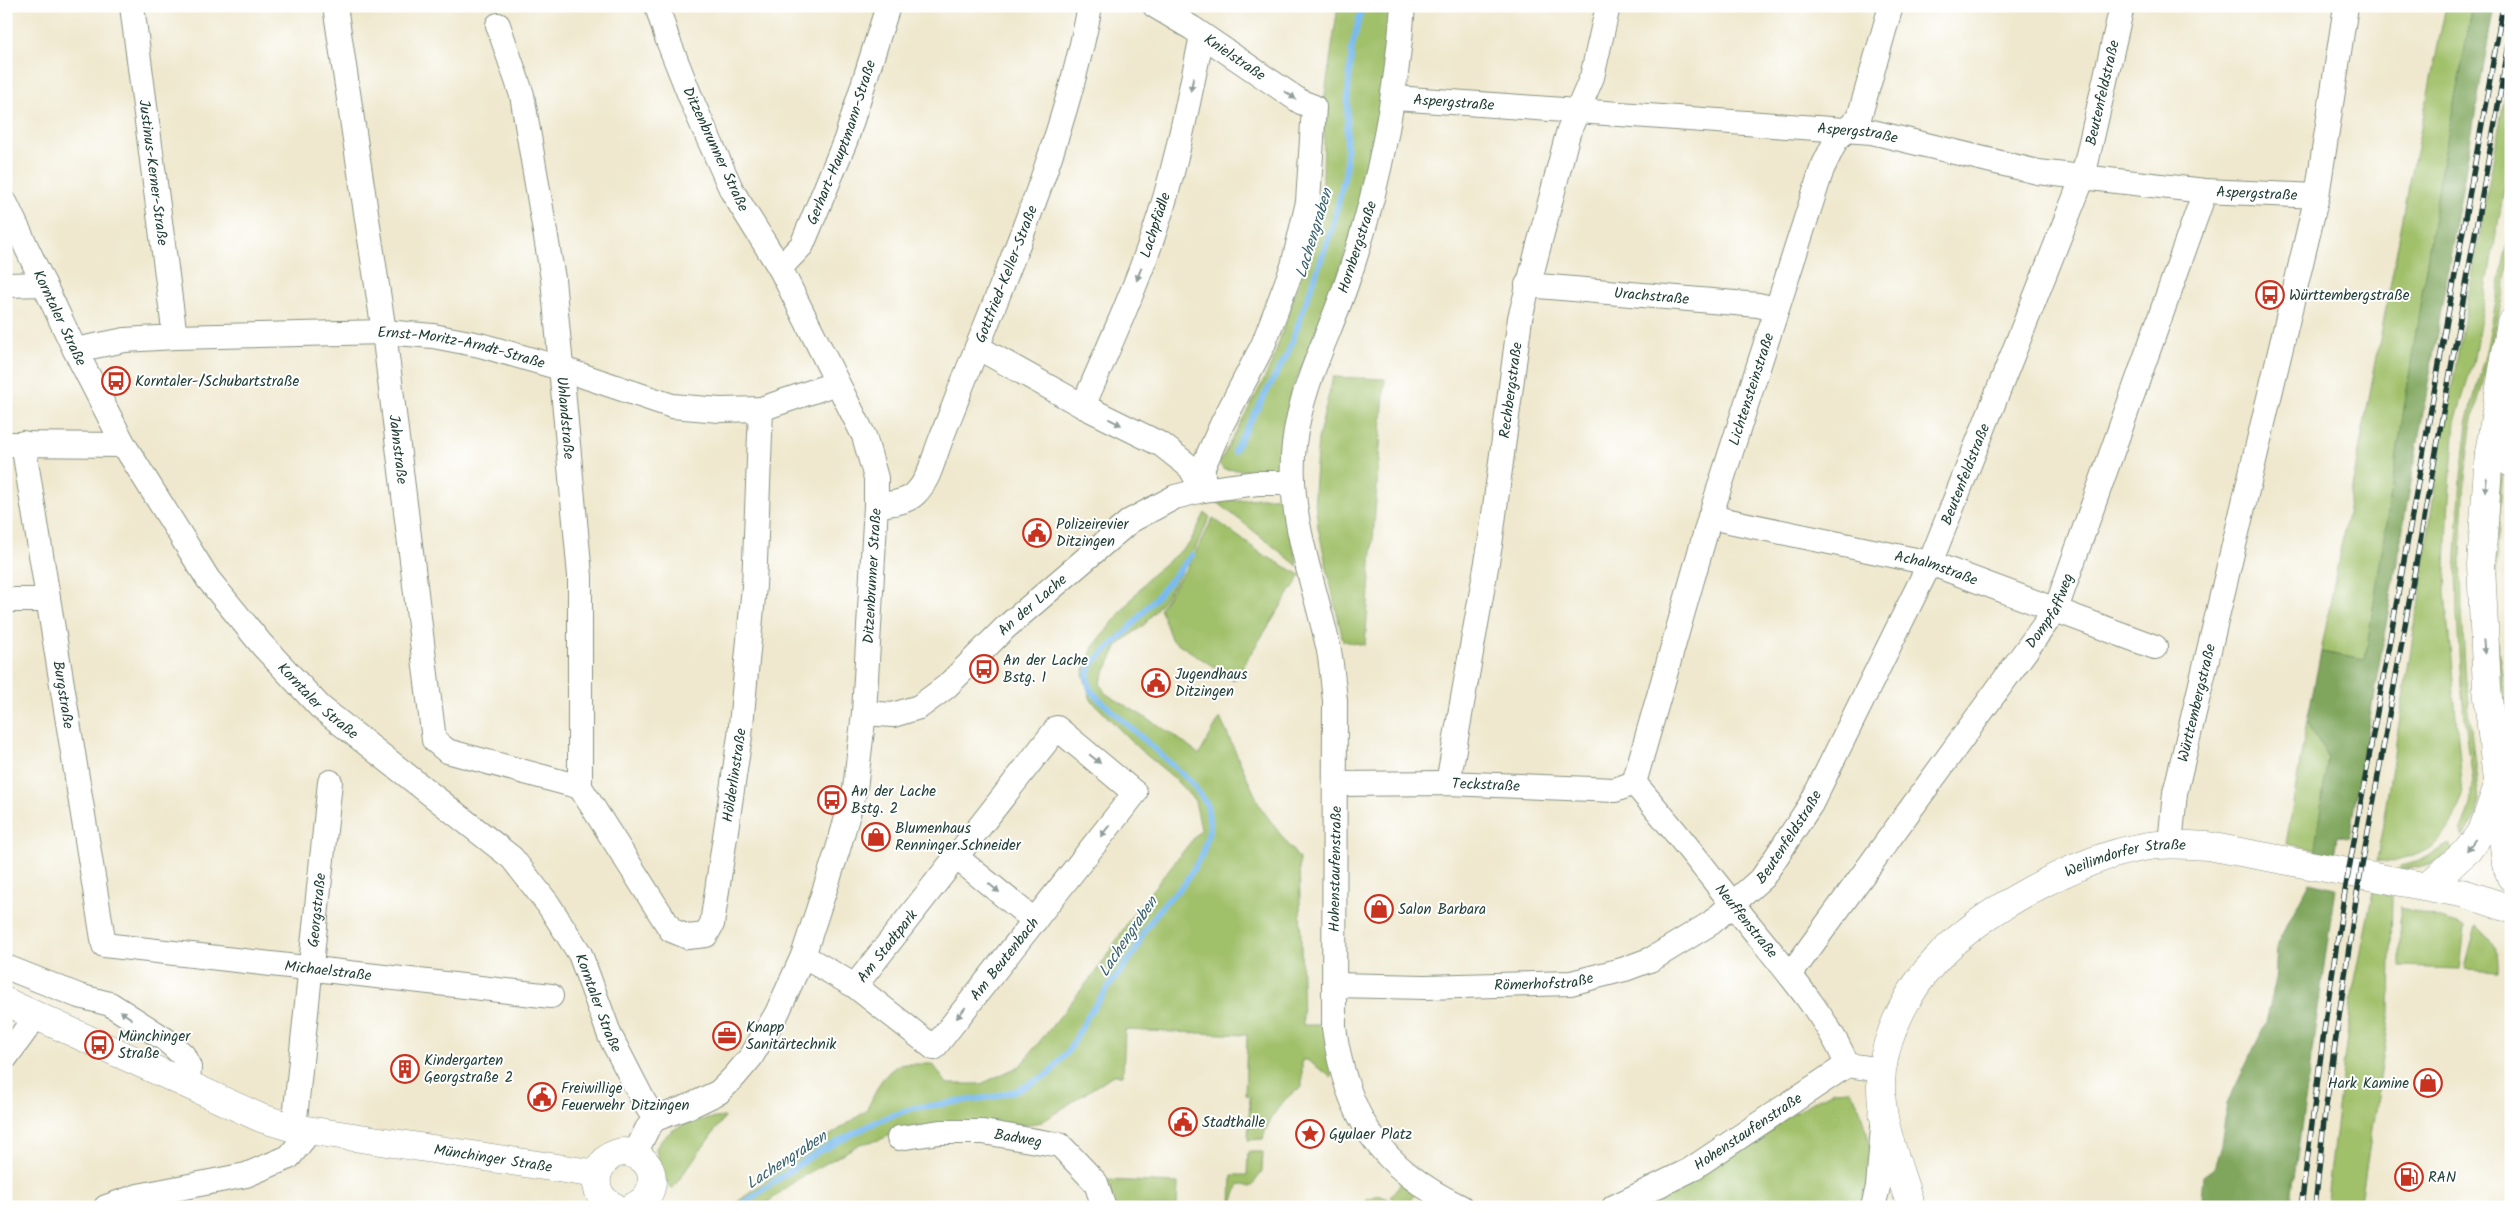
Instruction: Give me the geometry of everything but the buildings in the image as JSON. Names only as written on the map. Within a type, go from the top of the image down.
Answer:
[{"type":"main road","points":[[2511,323],[2500,458],[2480,565],[2482,620],[2498,785],[2506,864],[2511,877]]},
{"type":"main road","points":[[2428,886],[2468,850],[2483,829],[2498,785]]},
{"type":"main road","name":"Weilimdorfer Straße","points":[[1906,1204],[1884,1120],[1881,1095],[1882,1070],[1902,1008],[1918,982],[1937,958],[1964,934],[2017,897],[2058,876],[2109,856],[2142,847],[2170,844],[2208,846],[2428,886],[2474,896],[2511,909]]},
{"type":"main road","name":"Münchinger Straße","points":[[6,1002],[261,1118],[302,1129],[597,1174]]},
{"type":"main road","points":[[607,1205],[596,1184],[597,1174],[602,1163],[611,1155],[623,1152],[635,1154],[649,1168],[652,1177],[652,1187],[648,1203]]},
{"type":"street","name":"Justinus-Kerner-Straße","points":[[132,6],[175,337]]},
{"type":"street","name":"Jahnstraße","points":[[335,6],[384,332],[434,740],[447,751],[580,787]]},
{"type":"street","name":"Ditzenbrunner Straße","points":[[656,1119],[719,1092],[734,1077],[751,1057],[777,1014],[803,956],[855,790],[864,713],[876,505],[876,478],[864,436],[780,268],[732,191],[694,106],[667,38],[657,6]]},
{"type":"street","name":"Gerhart-Hauptmann-Straße","points":[[780,268],[802,245],[846,139],[888,6]]},
{"type":"street","name":"Gottfried-Keller-Straße","points":[[876,505],[893,504],[914,495],[927,478],[977,347],[1024,233],[1050,158],[1074,78],[1090,6]]},
{"type":"street","name":"Knielstraße","points":[[1155,6],[1196,24],[1301,102],[1314,107],[1308,202],[1293,266],[1263,345],[1222,424],[1203,468],[1203,490]]},
{"type":"street","name":"Hornbergstraße","points":[[1293,483],[1294,444],[1310,374],[1349,278],[1370,211],[1394,98],[1403,6]]},
{"type":"street","name":"Rechbergstraße","points":[[1448,783],[1490,545],[1514,352],[1527,285],[1568,133],[1592,77],[1608,6]]},
{"type":"street","name":"Lichtensteinstraße","points":[[1634,784],[1710,517],[1822,169],[1836,140],[1859,118],[1891,6]]},
{"type":"street","name":"Beutenfeldstraße","points":[[1734,905],[1763,877],[1811,804],[1930,563],[2083,176],[2122,6]]},
{"type":"street","name":"Württembergstraße","points":[[2170,844],[2175,793],[2317,196],[2346,6]]},
{"type":"street","name":"Lachpfädle","points":[[1083,406],[1126,310],[1155,232],[1174,162],[1196,24]]},
{"type":"street","name":"Uhlandstraße","points":[[498,25],[522,95],[553,279],[580,576],[580,787]]},
{"type":"street","name":"Aspergstraße","points":[[1394,98],[1847,129],[1872,132],[2038,172],[2205,191],[2317,196]]},
{"type":"street","name":"Dompfaffweg","points":[[1790,975],[2056,609],[2205,191]]},
{"type":"street","name":"Korntaler Straße","points":[[6,204],[74,350],[124,446],[208,579],[274,659],[320,706],[512,858],[548,904],[580,954],[610,1036],[644,1102],[656,1119]]},
{"type":"street","points":[[6,285],[44,284]]},
{"type":"street","name":"Urachstraße","points":[[1527,285],[1758,305],[1776,309]]},
{"type":"street","name":"Ernst-Moritz-Arndt-Straße","points":[[74,350],[124,340],[175,337],[384,332],[433,336],[480,346],[560,368],[672,406],[720,410],[761,409],[837,383]]},
{"type":"street","points":[[977,347],[1083,406],[1162,445],[1190,468],[1203,490]]},
{"type":"street","name":"Hölderlinstraße","points":[[580,787],[671,930],[688,937],[706,935],[712,924],[740,736],[754,586],[761,409]]},
{"type":"street","points":[[14,444],[124,446]]},
{"type":"street","name":"Burgstraße","points":[[14,444],[48,600],[104,945]]},
{"type":"street","name":"An der Lache","points":[[864,713],[893,714],[919,707],[946,687],[1005,628],[1130,521],[1175,497],[1203,490],[1258,483],[1293,483]]},
{"type":"street","name":"Hohenstaufenstraße","points":[[1293,483],[1302,545],[1329,652],[1335,700],[1334,1028],[1338,1061],[1356,1108],[1380,1150],[1412,1180],[1434,1194],[1461,1207]]},
{"type":"street","name":"Achalmstraße","points":[[1710,517],[1930,563],[2155,647]]},
{"type":"street","points":[[6,600],[48,600]]},
{"type":"street","name":"Am Stadtpark","points":[[803,956],[855,986],[1057,728],[1135,793]]},
{"type":"street","name":"Georgstraße","points":[[302,1129],[311,968],[330,782]]},
{"type":"street","name":"Teckstraße","points":[[1336,784],[1448,783],[1615,790],[1634,784]]},
{"type":"street","name":"Neuffenstraße","points":[[1634,784],[1658,811],[1790,975],[1839,1045],[1847,1065]]},
{"type":"street","name":"Am Beutenbach","points":[[855,986],[934,1048],[1135,793]]},
{"type":"street","points":[[956,857],[1035,921]]},
{"type":"street","name":"Römerhofstraße","points":[[1334,985],[1425,987],[1571,983],[1626,970],[1652,959],[1711,923],[1734,905]]},
{"type":"street","name":"Michaelstraße","points":[[104,945],[551,996]]},
{"type":"street","points":[[6,967],[79,996],[110,1004],[166,1040],[183,1055],[189,1068],[188,1085]]},
{"type":"street","points":[[6,1058],[36,1016]]},
{"type":"street","points":[[1847,1065],[1882,1070]]},
{"type":"street","name":"Hohenstaufenstraße","points":[[1614,1207],[1690,1170],[1847,1065]]},
{"type":"street","points":[[635,1154],[647,1128],[656,1119]]},
{"type":"street","name":"Weilimdorfer Straße","points":[[1874,1207],[1878,1187],[1884,1120]]},
{"type":"street","points":[[106,1207],[138,1196],[246,1175],[289,1157],[302,1129]]},
{"type":"street","name":"Badweg","points":[[899,1138],[940,1132],[983,1132],[1060,1145],[1096,1182],[1104,1207]]},
{"type":"green space","points":[[1338,6],[1396,6],[1377,154],[1327,309],[1290,394],[1280,463],[1271,472],[1223,469],[1219,463],[1273,360],[1307,256],[1323,175],[1325,95]]},
{"type":"green space","points":[[2446,6],[2473,6],[2441,171],[2365,660],[2321,652],[2409,186]]},
{"type":"green space","points":[[2473,6],[2494,6],[2349,837],[2337,836],[2334,856],[2314,855],[2328,757],[2307,721],[2321,652],[2365,660],[2441,171]]},
{"type":"green space","points":[[2511,62],[2511,151],[2473,363],[2455,422],[2449,498],[2445,591],[2463,795],[2455,817],[2439,841],[2410,857],[2394,862],[2386,862],[2377,860],[2421,587],[2438,463]]},
{"type":"green space","points":[[2511,224],[2511,254],[2492,347],[2471,427],[2465,477],[2461,555],[2462,612],[2466,685],[2479,800],[2477,815],[2462,837],[2461,830],[2471,804],[2473,783],[2461,686],[2457,615],[2456,554],[2461,477],[2467,424],[2487,347]]},
{"type":"green space","points":[[1333,377],[1385,379],[1365,645],[1343,641],[1318,527],[1314,492],[1318,439]]},
{"type":"green space","points":[[2501,460],[2503,469],[2497,553],[2496,615],[2498,650],[2511,735],[2511,749],[2501,702],[2492,570]]},
{"type":"green space","points":[[1282,496],[1298,566],[1217,502]]},
{"type":"green space","points":[[1205,513],[1210,517],[1192,555],[1169,592],[1145,624],[1118,645],[1100,683],[1105,693],[1174,735],[1199,755],[1220,718],[1261,808],[1299,859],[1303,1025],[1323,1025],[1339,1061],[1331,1077],[1307,1060],[1302,1060],[1302,1087],[1295,1091],[1277,1109],[1265,1131],[1263,1139],[1248,1140],[1250,1096],[1245,1095],[1247,1035],[1125,1030],[1123,1075],[1113,1075],[1042,1122],[983,1132],[908,1128],[879,1140],[860,1144],[795,1181],[762,1207],[731,1207],[778,1171],[866,1111],[881,1081],[898,1065],[933,1064],[947,1084],[981,1084],[1020,1066],[1101,965],[1133,914],[1201,829],[1195,801],[1173,777],[1139,749],[1091,700],[1083,674],[1093,647],[1150,576],[1189,544]]},
{"type":"green space","points":[[1213,518],[1262,554],[1301,575],[1234,680],[1171,639],[1160,608],[1190,563]]},
{"type":"green space","points":[[2307,721],[2328,757],[2316,849],[2286,844]]},
{"type":"green space","points":[[2449,844],[2453,851],[2441,859],[2421,866],[2400,870],[2399,867],[2419,861]]},
{"type":"green space","points":[[2309,882],[2335,888],[2290,1207],[2224,1207],[2224,1204],[2201,1198],[2203,1176],[2214,1168],[2221,1145],[2227,1104],[2266,1023],[2275,982],[2277,944]]},
{"type":"green space","points":[[2373,891],[2392,897],[2390,1013],[2360,1207],[2326,1207],[2352,995]]},
{"type":"green space","points":[[2400,907],[2465,926],[2460,969],[2400,967]]},
{"type":"green space","points":[[2476,925],[2494,945],[2498,971],[2465,969]]},
{"type":"green space","points":[[1850,1090],[1864,1119],[1872,1168],[1868,1189],[1859,1207],[1643,1207],[1817,1099],[1833,1091]]},
{"type":"green space","points":[[725,1117],[672,1189],[660,1173],[656,1148],[662,1139],[686,1124],[705,1119]]},
{"type":"green space","points":[[1248,1152],[1263,1152],[1262,1172],[1251,1187],[1239,1184],[1231,1206],[1232,1175],[1247,1175]]},
{"type":"green space","points":[[1106,1180],[1178,1183],[1177,1207],[1104,1207]]},
{"type":"green space","points":[[1401,1183],[1416,1193],[1407,1207],[1401,1207],[1390,1197]]},
{"type":"green space","points":[[1379,1195],[1388,1199],[1396,1207],[1363,1207],[1366,1199]]},
{"type":"waterway","name":"Lachengraben","points":[[1234,451],[1288,353],[1333,226],[1346,170],[1348,93],[1352,48],[1362,6]]},
{"type":"waterway","name":"Lachengraben","points":[[738,1207],[816,1153],[880,1120],[914,1108],[992,1097],[1018,1090],[1049,1074],[1071,1047],[1090,1012],[1135,952],[1144,931],[1162,906],[1185,883],[1203,853],[1210,827],[1207,804],[1191,782],[1099,699],[1090,689],[1087,676],[1092,664],[1128,630],[1192,555]]},
{"type":"railway","points":[[2301,1207],[2328,1001],[2344,897],[2503,6]]},
{"type":"railway","points":[[2315,1207],[2324,1120],[2356,899],[2511,33]]},
{"type":"place","name":"Württembergstraße","points":[[2270,295]]},
{"type":"place","name":"Korntaler-/Schubartstraße","points":[[116,381]]},
{"type":"place","name":"Polizeirevier Ditzingen","points":[[1037,533]]},
{"type":"place","name":"An der Lache Bstg. 1","points":[[984,669]]},
{"type":"place","name":"Jugendhaus Ditzingen","points":[[1156,683]]},
{"type":"place","name":"An der Lache Bstg. 2","points":[[832,800]]},
{"type":"place","name":"Blumenhaus Renninger.Schneider","points":[[876,837]]},
{"type":"place","name":"Salon Barbara","points":[[1379,909]]},
{"type":"place","name":"Knapp Sanitärtechnik","points":[[727,1036]]},
{"type":"place","name":"Münchinger Straße","points":[[99,1045]]},
{"type":"place","name":"Kindergarten Georgstraße 2","points":[[405,1069]]},
{"type":"place","name":"Hark Kamine","points":[[2428,1083]]},
{"type":"place","name":"Freiwillige Feuerwehr Ditzingen","points":[[542,1097]]},
{"type":"place","name":"Stadthalle","points":[[1183,1122]]},
{"type":"place","name":"Gyulaer Platz","points":[[1310,1134]]},
{"type":"place","name":"RAN","points":[[2409,1177]]}]
